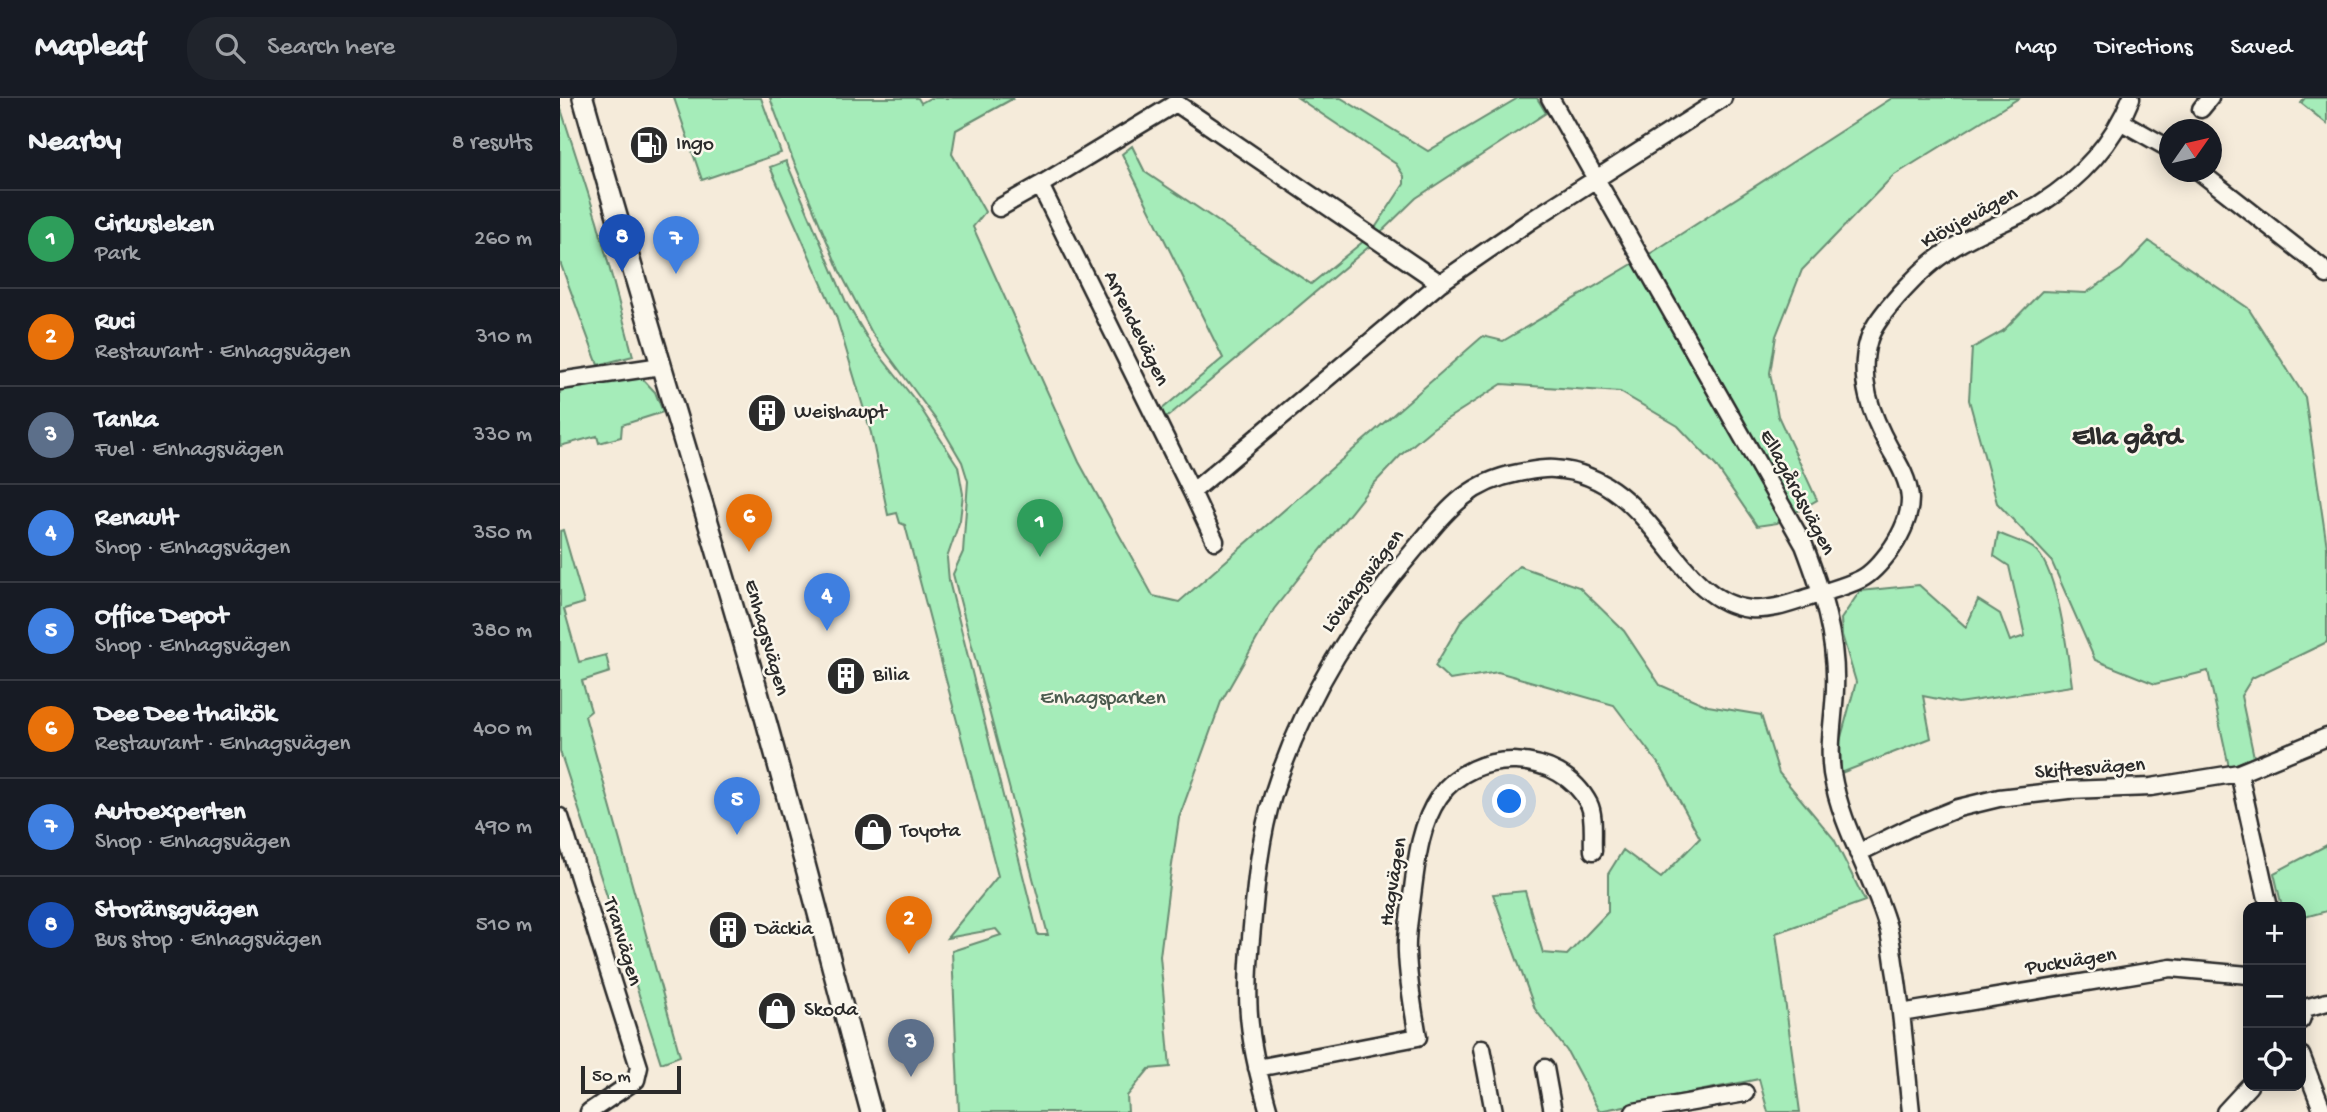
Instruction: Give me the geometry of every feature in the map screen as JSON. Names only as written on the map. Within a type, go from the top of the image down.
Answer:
[{"type":"street","name":"Enhagsvägen","points":[[583,98],[755,682],[871,1112]]},
{"type":"street","name":"Ellagårdsvägen","points":[[1550,98],[1804,545],[1823,593],[1832,631],[1835,686],[1830,744],[1831,770],[1843,814],[1889,931],[1911,1112]]},
{"type":"street","points":[[1192,492],[1440,283],[1530,221],[1723,98]]},
{"type":"street","name":"Klövjevägen","points":[[1823,593],[1866,577],[1886,557],[1907,520],[1910,497],[1903,473],[1872,413],[1865,388],[1869,337],[1888,308],[1921,272],[1948,250],[2040,204],[2081,172],[2097,156],[2122,122],[2131,98]]},
{"type":"street","points":[[999,208],[1175,101],[1440,283]]},
{"type":"street","points":[[2122,122],[2159,143]]},
{"type":"street","points":[[2213,182],[2320,266],[2327,275]]},
{"type":"street","name":"Arrendevägen","points":[[1040,185],[1215,541]]},
{"type":"street","points":[[560,381],[660,366]]},
{"type":"street","name":"Lövängsvägen","points":[[1269,1112],[1257,1068],[1249,1021],[1254,903],[1272,798],[1295,735],[1333,660],[1384,585],[1452,507],[1473,488],[1496,478],[1550,468],[1576,472],[1605,484],[1625,498],[1708,591],[1728,604],[1754,610],[1823,593]]},
{"type":"street","name":"Skiftesvägen","points":[[1858,853],[1958,808],[1999,797],[2068,790],[2151,787],[2239,773],[2327,737]]},
{"type":"street","name":"Hagvägen","points":[[1257,1068],[1418,1037],[1406,948],[1417,862],[1424,827],[1431,810],[1441,794],[1457,779],[1477,767],[1511,760],[1521,760],[1560,775],[1579,790],[1591,807],[1593,851]]},
{"type":"street","points":[[2239,773],[2268,902]]},
{"type":"street","name":"Tranvägen","points":[[560,817],[639,1067],[636,1080],[589,1112]]},
{"type":"street","name":"Puckvägen","points":[[1901,1013],[2171,968],[2243,975]]},
{"type":"street","points":[[2306,1009],[2327,1002]]},
{"type":"street","points":[[1482,1048],[1494,1112]]},
{"type":"street","points":[[1545,1068],[1553,1112]]},
{"type":"street","points":[[2306,1069],[2322,1112]]},
{"type":"street","points":[[2225,1112],[2244,1091]]},
{"type":"street","points":[[1634,1112],[1745,1093]]},
{"type":"green space","points":[[674,98],[761,98],[781,153],[702,180]]},
{"type":"green space","name":"Enhagsparken","points":[[770,98],[918,98],[921,103],[930,98],[1014,98],[956,130],[952,154],[985,212],[973,227],[1079,462],[1153,596],[1179,602],[1483,336],[1503,341],[1656,250],[1892,98],[2019,98],[1893,176],[1802,270],[1776,336],[1770,373],[1778,416],[1817,500],[1777,523],[1757,526],[1716,466],[1678,426],[1620,392],[1502,384],[1433,428],[1402,454],[1370,488],[1274,609],[1221,702],[1179,818],[1169,885],[1160,956],[1170,1067],[1149,1069],[1127,1096],[1128,1112],[959,1112],[952,951],[1001,935],[996,929],[947,938],[998,876],[905,525],[900,523],[897,513],[888,515],[871,433],[836,316],[770,167],[786,161],[846,302],[871,344],[918,404],[958,466],[963,494],[960,520],[947,558],[949,581],[1038,935],[1048,935],[953,574],[963,552],[968,481],[962,462],[942,428],[872,333],[839,270]]},
{"type":"green space","points":[[1298,98],[1341,98],[1428,151],[1518,98],[1537,98],[1546,113],[1416,198],[1381,232],[1375,228],[1404,184],[1404,176],[1396,164]]},
{"type":"green space","points":[[2305,98],[2327,98],[2327,124],[2301,103]]},
{"type":"green space","points":[[560,106],[597,221],[633,356],[598,365],[560,262]]},
{"type":"green space","points":[[1132,146],[1145,172],[1311,284],[1365,240],[1371,245],[1165,419],[1161,410],[1223,358],[1122,154]]},
{"type":"green space","points":[[2149,241],[2248,308],[2305,397],[2327,547],[2327,642],[2252,678],[2241,696],[2254,757],[2229,767],[2208,671],[2155,684],[2095,660],[2051,560],[1997,503],[1969,400],[1972,348],[2003,331],[2042,291],[2086,293],[2122,269]]},
{"type":"green space","points":[[642,378],[655,392],[663,412],[622,425],[621,437],[599,443],[597,436],[560,446],[560,388]]},
{"type":"green space","points":[[563,530],[584,603],[564,609],[579,662],[606,655],[610,672],[582,681],[591,711],[585,716],[680,1056],[661,1063],[560,751],[560,531]]},
{"type":"green space","points":[[1998,533],[2033,548],[2042,558],[2060,612],[2072,686],[1958,703],[1923,696],[1931,738],[1841,773],[1840,741],[1856,682],[1842,635],[1841,619],[1860,591],[1919,585],[1966,627],[1978,600],[2000,614],[2010,641],[2025,636],[2009,566],[1994,556]]},
{"type":"green space","points":[[1519,566],[1579,587],[1624,631],[1660,685],[1708,706],[1761,715],[1779,773],[1834,839],[1865,901],[1776,933],[1800,1112],[1768,1112],[1759,1079],[1599,1111],[1567,1051],[1535,1009],[1493,894],[1525,891],[1543,953],[1567,955],[1608,912],[1608,874],[1623,850],[1661,878],[1700,838],[1663,770],[1614,705],[1498,672],[1450,680],[1435,666],[1462,620]]},
{"type":"green space","points":[[2327,845],[2327,911],[2306,917],[2306,902],[2281,902],[2274,873]]},
{"type":"place","name":"Ingo","points":[[649,145]]},
{"type":"place","name":"Storänsgvägen","points":[[622,272]]},
{"type":"place","name":"Autoexperten","points":[[676,274]]},
{"type":"place","name":"Weishaupt","points":[[767,413]]},
{"type":"place","name":"Dee Dee thaikök","points":[[749,552]]},
{"type":"place","name":"Cirkusleken","points":[[1040,557]]},
{"type":"place","name":"Renault","points":[[827,631]]},
{"type":"place","name":"Bilia","points":[[846,676]]},
{"type":"place","name":"Toyota","points":[[873,832]]},
{"type":"place","name":"Office Depot","points":[[737,835]]},
{"type":"place","name":"Däckia","points":[[728,930]]},
{"type":"place","name":"Ruci","points":[[909,954]]},
{"type":"place","name":"Skoda","points":[[777,1011]]},
{"type":"place","name":"Tanka","points":[[911,1077]]},
{"type":"district","name":"Ella gård","points":[[2127,438]]}]
